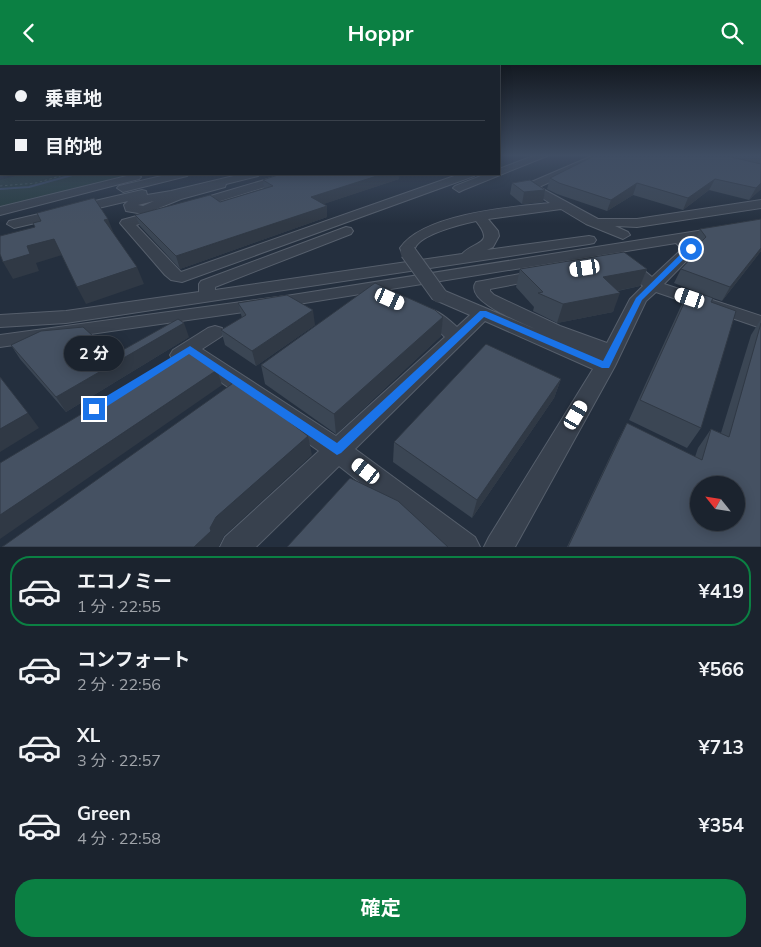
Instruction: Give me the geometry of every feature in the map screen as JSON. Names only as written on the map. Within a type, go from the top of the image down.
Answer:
[{"type":"lane","points":[[0,211],[132,178]]},
{"type":"lane","points":[[0,222],[49,206],[164,178]]},
{"type":"lane","points":[[2,233],[14,224],[63,209],[189,178]]},
{"type":"lane","points":[[14,224],[144,193],[178,190],[228,178]]},
{"type":"lane","points":[[119,200],[130,208],[144,209],[168,199],[200,191],[232,178]]},
{"type":"lane","points":[[234,178],[244,184],[264,178]]},
{"type":"lane","points":[[130,208],[130,205],[141,200],[236,178]]},
{"type":"lane","points":[[126,223],[210,201],[282,178]]},
{"type":"lane","points":[[2,233],[105,209],[116,211],[171,272],[177,277],[182,277],[457,178]]},
{"type":"lane","points":[[207,297],[207,284],[483,178]]},
{"type":"lane","points":[[548,178],[533,185],[533,188],[594,222],[623,235]]},
{"type":"lane","points":[[200,191],[210,201]]},
{"type":"lane","points":[[594,222],[637,223],[761,204]]},
{"type":"lane","points":[[609,359],[439,295],[407,248],[418,239],[460,225],[479,216],[564,206],[620,221],[637,223]]},
{"type":"lane","points":[[0,321],[66,317],[761,215]]},
{"type":"lane","points":[[462,259],[488,244],[492,237],[491,231],[479,216]]},
{"type":"lane","points":[[460,225],[482,225],[491,231]]},
{"type":"lane","points":[[0,341],[480,271],[761,225]]},
{"type":"lane","points":[[683,243],[761,231]]},
{"type":"lane","points":[[683,243],[687,239],[715,232]]},
{"type":"lane","points":[[499,547],[609,359],[639,299],[691,249],[683,243]]},
{"type":"lane","points":[[609,359],[488,299],[482,292],[482,286],[622,262],[654,286],[761,322]]},
{"type":"lane","points":[[399,303],[434,318],[457,337]]},
{"type":"lane","points":[[236,547],[483,313]]},
{"type":"lane","points":[[164,365],[190,350],[215,332]]},
{"type":"lane","points":[[190,350],[337,450],[465,547]]},
{"type":"path","points":[[0,186],[36,183],[52,178]]},
{"type":"green space","points":[[47,178],[36,182],[47,178],[128,178],[0,209],[0,187],[7,185],[0,186],[0,180]]},
{"type":"building","points":[[369,178],[311,197],[327,206],[176,256],[135,215],[210,195],[220,202],[273,186],[263,180]]},
{"type":"building","points":[[551,178],[761,178],[761,183],[756,188],[715,179],[688,198],[637,183],[611,200],[559,183]]},
{"type":"building","points":[[530,180],[545,190],[524,192],[512,183]]},
{"type":"building","points":[[94,198],[108,219],[104,220],[137,267],[77,287],[54,239],[27,246],[30,254],[3,262],[0,254],[0,236],[35,227],[33,223],[41,221],[37,213]]},
{"type":"building","points":[[761,219],[761,248],[730,287],[681,269],[694,255],[692,251],[706,237],[700,229]]},
{"type":"building","points":[[624,252],[647,269],[603,277],[620,293],[563,304],[538,293],[543,292],[520,269]]},
{"type":"building","points":[[375,283],[435,310],[443,317],[334,414],[261,365]]},
{"type":"building","points":[[690,290],[713,298],[711,302],[736,311],[701,428],[640,400]]},
{"type":"building","points":[[287,295],[313,310],[252,351],[221,330],[246,315],[238,303]]},
{"type":"building","points":[[178,319],[184,323],[56,397],[11,345],[41,331],[83,327],[114,355]]},
{"type":"building","points":[[761,323],[761,547],[568,547],[627,423],[702,460],[711,429],[729,437]]},
{"type":"building","points":[[486,344],[561,379],[477,500],[394,442]]},
{"type":"building","points":[[188,350],[217,370],[0,515],[0,463]]},
{"type":"building","points":[[0,377],[28,413],[0,429]]},
{"type":"building","points":[[236,381],[308,436],[216,517],[210,528],[211,531],[194,547],[2,547]]},
{"type":"building","points":[[350,478],[398,501],[448,547],[287,547]]},
{"type":"waterway","points":[[0,189],[29,187],[60,178]]},
{"type":"route","points":[[94,409],[190,350],[337,450],[483,313],[605,366],[639,299],[691,249]]}]
